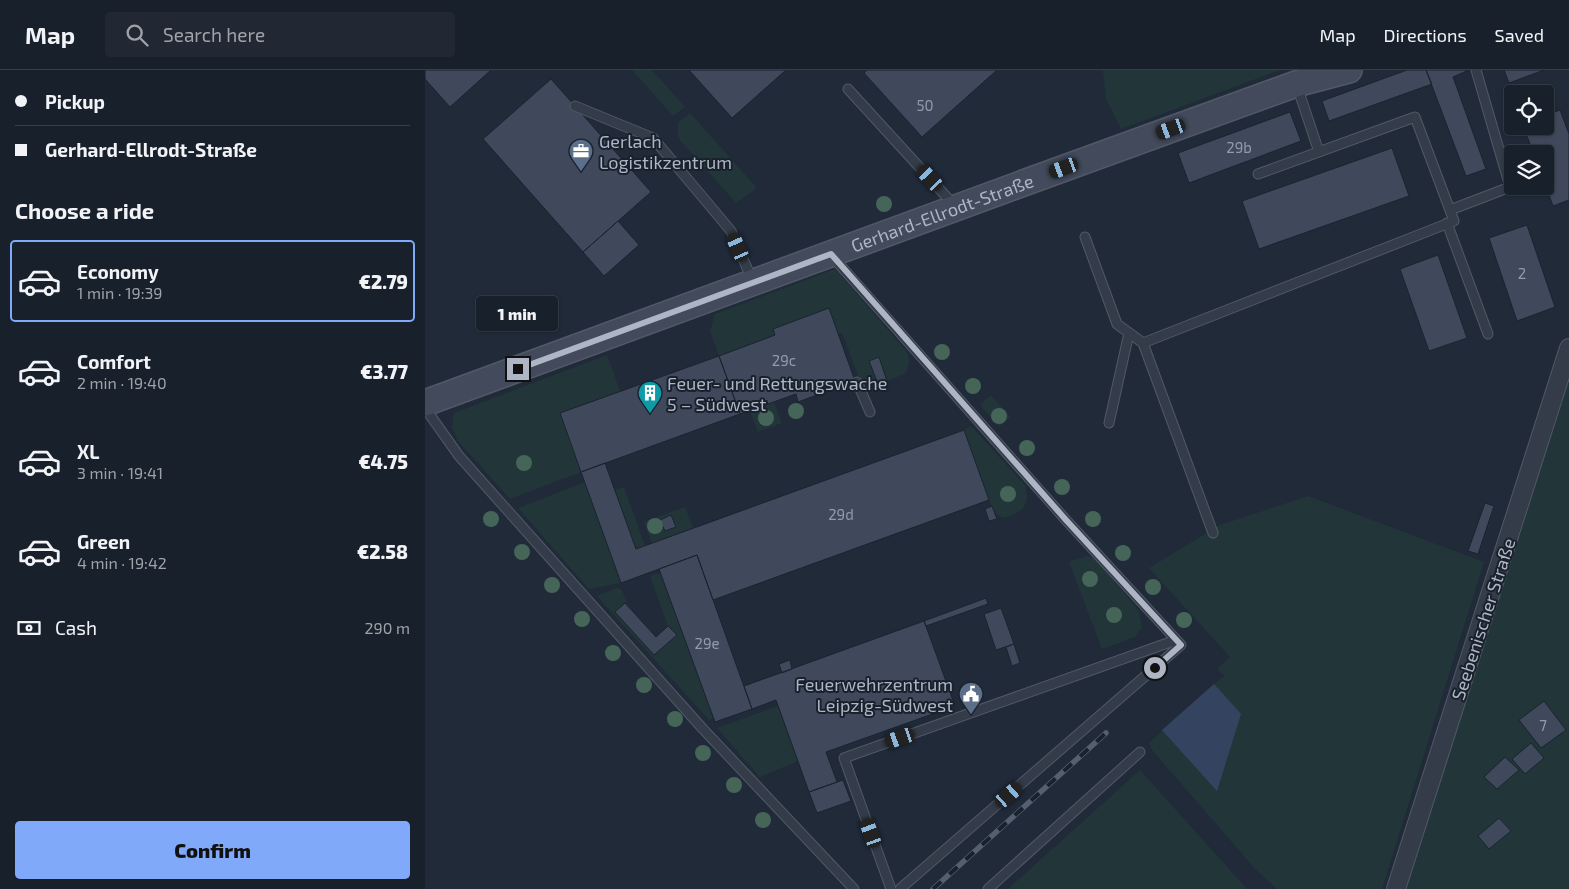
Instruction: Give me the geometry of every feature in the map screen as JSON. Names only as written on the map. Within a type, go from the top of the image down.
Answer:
[{"type":"main road","name":"Gerhard-Ellrodt-Straße","points":[[425,403],[1296,84],[1349,70]]},
{"type":"street","name":"Seebenischer Straße","points":[[1396,889],[1569,348]]},
{"type":"lane","points":[[1450,210],[1510,187],[1477,70]]},
{"type":"lane","points":[[1296,84],[1319,152]]},
{"type":"lane","points":[[848,89],[956,207]]},
{"type":"lane","points":[[575,106],[653,138],[731,231],[753,282]]},
{"type":"lane","points":[[1143,343],[1454,221],[1415,116],[1258,174]]},
{"type":"lane","points":[[1447,224],[1488,334]]},
{"type":"lane","points":[[1085,237],[1117,324],[1143,343],[1213,533]]},
{"type":"lane","points":[[831,254],[1066,520],[1181,645],[902,889]]},
{"type":"lane","points":[[1109,423],[1129,333]]},
{"type":"lane","points":[[857,382],[870,412]]},
{"type":"lane","points":[[425,408],[459,456],[703,729],[854,889]]},
{"type":"lane","points":[[891,889],[844,758],[1176,640]]},
{"type":"lane","points":[[988,889],[1139,752]]},
{"type":"green space","points":[[632,70],[652,70],[685,107],[673,116]]},
{"type":"green space","points":[[1103,70],[1280,70],[1121,129],[1106,99]]},
{"type":"green space","points":[[690,113],[757,188],[736,203],[678,138],[678,123]]},
{"type":"green space","points":[[835,269],[907,352],[909,363],[905,374],[887,381],[879,358],[870,361],[876,379],[865,384],[868,392],[865,394],[842,333],[838,334],[829,309],[773,329],[775,335],[719,356],[710,331],[715,314]]},
{"type":"green space","points":[[607,355],[620,391],[560,413],[581,472],[510,499],[458,441],[452,427],[454,413]]},
{"type":"green space","points":[[1569,381],[1569,889],[1406,889]]},
{"type":"green space","points":[[991,395],[1010,417],[999,427],[980,405]]},
{"type":"green space","points":[[774,402],[782,423],[758,432],[750,411]]},
{"type":"green space","points":[[971,426],[1025,485],[1027,492],[1026,503],[1016,513],[1004,518],[996,514],[989,500],[964,430]]},
{"type":"green space","points":[[585,482],[621,583],[589,589],[518,508]]},
{"type":"green space","points":[[624,487],[645,546],[636,549],[614,490]]},
{"type":"green space","points":[[1308,496],[1484,562],[1382,889],[1277,889],[1256,870],[1152,750],[1149,743],[1225,676],[1217,669],[1230,657],[1149,568],[1220,525]]},
{"type":"green space","points":[[685,507],[693,528],[652,543],[644,522]]},
{"type":"green space","points":[[1087,556],[1096,559],[1139,611],[1142,627],[1135,637],[1102,649],[1069,562]]},
{"type":"green space","points":[[661,573],[713,718],[709,720],[597,596],[616,588],[622,590],[627,602],[616,612],[654,655],[676,635],[668,626],[650,576]]},
{"type":"green space","points":[[778,706],[798,761],[760,777],[717,728]]},
{"type":"green space","points":[[1140,770],[1247,889],[1008,889]]},
{"type":"water","points":[[1214,684],[1241,714],[1217,791],[1162,730]]},
{"type":"building","points":[[425,70],[491,70],[450,107],[425,79]]},
{"type":"building","points":[[689,70],[786,70],[732,118]]},
{"type":"building","points":[[867,70],[997,70],[922,137],[864,73]]},
{"type":"building","points":[[1407,70],[1426,70],[1432,84],[1329,121],[1322,101]]},
{"type":"building","points":[[1426,70],[1469,70],[1453,77],[1486,169],[1466,176]]},
{"type":"building","points":[[1504,70],[1544,70],[1509,83]]},
{"type":"building","points":[[551,79],[651,192],[583,252],[483,139]]},
{"type":"building","points":[[1560,110],[1569,134],[1569,200],[1553,206],[1549,195],[1554,195],[1554,145],[1530,145],[1527,135],[1554,135],[1554,112]]},
{"type":"building","points":[[1290,112],[1301,141],[1189,183],[1178,153]]},
{"type":"building","points":[[1392,148],[1409,196],[1259,249],[1242,201]]},
{"type":"building","points":[[618,221],[639,245],[604,276],[583,252]]},
{"type":"building","points":[[1527,225],[1555,307],[1517,321],[1489,238]]},
{"type":"building","points":[[1438,255],[1467,338],[1429,351],[1400,269]]},
{"type":"building","points":[[829,308],[855,381],[798,402],[796,394],[740,414],[719,356],[775,335],[773,329]]},
{"type":"building","name":"Feuer- und Rettungswache 5 – Südwest","points":[[719,356],[740,414],[581,472],[560,413]]},
{"type":"building","points":[[879,357],[887,381],[878,384],[869,361]]},
{"type":"building","points":[[964,430],[989,500],[713,600],[697,555],[621,583],[581,472],[605,463],[636,549]]},
{"type":"building","points":[[1485,503],[1494,506],[1478,554],[1468,551]]},
{"type":"building","points":[[992,506],[997,519],[989,521],[985,509]]},
{"type":"building","points":[[671,515],[676,527],[665,531],[660,520]]},
{"type":"building","points":[[697,555],[752,709],[715,722],[659,569]]},
{"type":"building","points":[[986,598],[988,604],[926,626],[924,621]]},
{"type":"building","points":[[625,603],[656,637],[668,626],[677,635],[654,655],[615,612]]},
{"type":"building","points":[[1001,608],[1014,644],[996,650],[984,614]]},
{"type":"building","points":[[924,621],[955,706],[826,752],[837,782],[809,792],[776,700],[752,709],[744,686]]},
{"type":"building","points":[[1014,644],[1020,663],[1012,666],[1006,647]]},
{"type":"building","points":[[790,660],[792,669],[782,673],[779,664]]},
{"type":"building","points":[[1544,701],[1566,730],[1541,748],[1519,720]]},
{"type":"building","points":[[1531,743],[1544,758],[1525,774],[1512,759]]},
{"type":"building","points":[[1505,757],[1519,770],[1497,789],[1484,777]]},
{"type":"building","points":[[843,780],[851,801],[817,813],[809,792]]},
{"type":"building","points":[[1499,818],[1511,831],[1489,849],[1478,836]]},
{"type":"railway","points":[[933,889],[1106,733]]},
{"type":"place","name":"Gerlach Logistikzentrum","points":[[581,172]]},
{"type":"place","name":"Feuer- und Rettungswache 5 – Südwest","points":[[650,414]]},
{"type":"place","name":"Feuerwehrzentrum Leipzig-Südwest","points":[[971,715]]},
{"type":"route","points":[[518,369],[831,254],[1066,520],[1181,645],[1155,668]]}]
